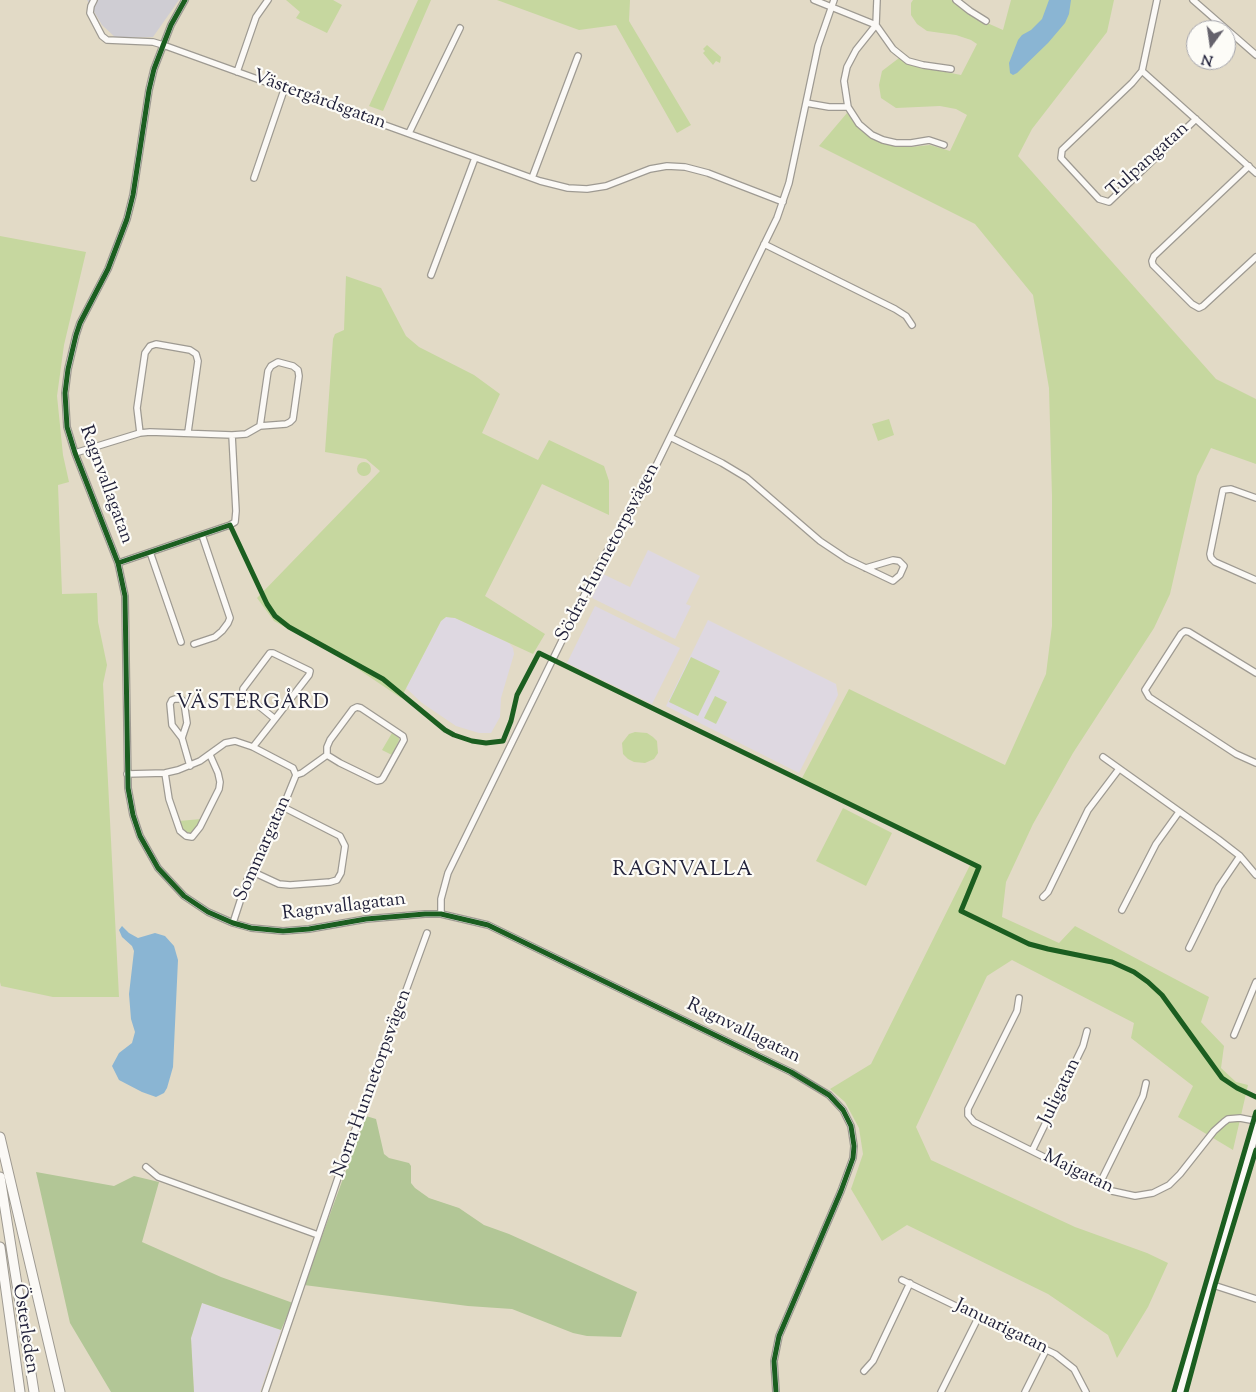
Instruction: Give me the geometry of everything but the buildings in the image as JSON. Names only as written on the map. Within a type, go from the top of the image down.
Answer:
[{"type":"main road","points":[[1181,1392],[1210,1284],[1256,1128]]},
{"type":"main road","points":[[0,1137],[60,1392]]},
{"type":"main road","name":"Österleden","points":[[0,1177],[34,1392]]},
{"type":"main road","name":"Österleden","points":[[0,1247],[20,1392]]},
{"type":"street","name":"Västergårdsgatan","points":[[94,0],[90,13],[104,38],[113,41],[153,42],[163,45],[284,90],[555,185],[587,189],[606,186],[650,169],[667,166],[685,167],[708,173],[783,202]]},
{"type":"street","name":"Ragnvallagatan","points":[[185,0],[171,25],[149,90],[133,195],[127,219],[108,269],[80,323],[70,357],[66,380],[67,427],[74,453],[118,563],[126,609],[130,802],[144,847],[158,868],[184,896],[208,912],[233,923],[251,928],[283,931],[298,930],[406,914],[441,914],[475,921],[500,930],[791,1072],[824,1090],[839,1105],[847,1118],[854,1146],[852,1162],[779,1336],[774,1361],[776,1392]]},
{"type":"street","points":[[237,72],[256,17],[268,0]]},
{"type":"street","points":[[814,0],[876,25],[893,49],[908,61],[951,69]]},
{"type":"street","name":"Södra Hunnetorpsvägen","points":[[441,914],[441,899],[448,874],[599,565],[647,484],[783,202],[789,183],[816,53],[834,0]]},
{"type":"street","points":[[877,0],[876,25],[856,50],[847,67],[844,81],[848,107],[859,124],[872,135],[883,140],[896,143],[929,140],[944,146]]},
{"type":"street","points":[[956,0],[970,12],[986,21]]},
{"type":"street","points":[[1156,0],[1142,71],[1256,173]]},
{"type":"street","points":[[1193,0],[1256,55]]},
{"type":"street","points":[[409,134],[460,28]]},
{"type":"street","points":[[532,178],[578,56]]},
{"type":"street","name":"Tulpangatan","points":[[1142,71],[1061,154],[1062,160],[1099,200],[1106,202],[1112,200],[1196,119]]},
{"type":"street","points":[[254,178],[284,90]]},
{"type":"street","points":[[806,103],[829,107],[848,107]]},
{"type":"street","points":[[432,275],[475,158]]},
{"type":"street","points":[[1249,166],[1161,250],[1152,261],[1192,304],[1199,308],[1256,257]]},
{"type":"street","points":[[764,244],[895,309],[906,316],[912,325]]},
{"type":"street","points":[[140,433],[137,408],[146,354],[150,346],[156,344],[190,350],[196,354],[198,360],[188,432]]},
{"type":"street","points":[[74,453],[140,433],[188,432],[232,435],[246,434],[260,426],[286,424],[293,418],[299,376],[298,370],[294,366],[278,362],[271,366],[268,371],[260,426]]},
{"type":"street","points":[[118,563],[235,522],[232,435]]},
{"type":"street","points":[[670,437],[715,459],[747,478],[829,548],[847,559],[893,581],[900,575],[904,566],[899,561],[894,560],[866,568]]},
{"type":"street","points":[[1256,498],[1231,489],[1225,489],[1222,492],[1210,554],[1210,558],[1215,562],[1256,580]]},
{"type":"street","points":[[194,644],[215,637],[225,627],[230,618],[202,535]]},
{"type":"street","points":[[150,552],[181,642]]},
{"type":"street","points":[[1256,674],[1185,631],[1181,634],[1146,688],[1146,693],[1149,697],[1236,754],[1256,763]]},
{"type":"street","points":[[253,747],[275,719],[309,675],[310,671],[273,652],[243,689],[243,693],[275,719]]},
{"type":"street","points":[[182,738],[187,723],[184,702],[181,699],[175,699],[170,704],[172,725],[182,738],[190,766]]},
{"type":"street","points":[[357,707],[403,736],[404,740],[383,778],[377,781],[327,755],[327,747],[330,740],[353,708],[357,707]]},
{"type":"street","name":"Sommargatan","points":[[128,774],[165,773],[190,766],[210,755],[225,743],[232,741],[242,742],[290,766],[296,775]]},
{"type":"street","points":[[165,773],[169,799],[180,831],[186,836],[192,837],[200,827],[219,790],[218,773],[210,755]]},
{"type":"street","name":"Sommargatan","points":[[233,923],[251,870],[283,807],[296,775],[302,773],[327,755]]},
{"type":"street","points":[[1103,757],[1218,839],[1240,856],[1256,875]]},
{"type":"street","points":[[1043,897],[1048,892],[1088,810],[1119,769]]},
{"type":"street","points":[[251,870],[280,884],[290,885],[330,882],[337,880],[341,873],[345,846],[340,836],[283,807]]},
{"type":"street","points":[[1122,910],[1156,844],[1179,812]]},
{"type":"street","points":[[1189,948],[1219,887],[1240,856]]},
{"type":"street","name":"Norra Hunnetorpsvägen","points":[[265,1392],[318,1235],[427,933]]},
{"type":"street","points":[[1234,1035],[1256,982]]},
{"type":"street","name":"Majgatan","points":[[1019,998],[1017,1011],[968,1109],[968,1115],[974,1122],[1112,1191],[1129,1195],[1145,1195],[1169,1186],[1214,1131],[1228,1119],[1240,1118],[1256,1121]]},
{"type":"street","name":"Juligatan","points":[[1032,1151],[1083,1046],[1087,1032]]},
{"type":"street","points":[[1100,1185],[1143,1096],[1146,1083]]},
{"type":"street","points":[[146,1167],[158,1177],[318,1235]]},
{"type":"street","name":"Januarigatan","points":[[902,1280],[1046,1350],[1069,1364],[1081,1380],[1086,1392]]},
{"type":"street","points":[[864,1371],[873,1361],[910,1283]]},
{"type":"street","points":[[1210,1284],[1256,1299]]},
{"type":"street","points":[[941,1392],[979,1316]]},
{"type":"street","points":[[1025,1392],[1046,1350]]},
{"type":"shaded area","points":[[87,0],[179,0],[153,37],[116,38],[102,25]]},
{"type":"shaded area","points":[[648,550],[700,576],[686,604],[691,606],[675,639],[592,598],[603,574],[630,587]]},
{"type":"shaded area","points":[[595,606],[680,648],[652,704],[567,663]]},
{"type":"shaded area","points":[[446,617],[455,618],[509,643],[513,648],[514,654],[501,698],[500,717],[491,733],[479,733],[456,726],[422,703],[406,688],[441,621]]},
{"type":"shaded area","points":[[708,620],[836,684],[838,695],[799,773],[666,706]]},
{"type":"shaded area","points":[[202,1303],[281,1330],[260,1392],[194,1392],[191,1338]]},
{"type":"green space","points":[[286,0],[333,0],[342,5],[327,33],[296,18],[300,12]]},
{"type":"green space","points":[[418,0],[431,0],[383,111],[369,106]]},
{"type":"green space","points":[[497,0],[630,0],[629,21],[691,125],[677,133],[616,25],[579,30]]},
{"type":"green space","points":[[913,0],[951,0],[976,18],[1003,30],[1011,0],[1114,0],[1107,32],[1032,129],[1018,156],[1216,379],[1256,399],[1256,464],[1211,448],[1197,476],[1170,594],[1154,628],[1073,753],[1033,824],[1006,882],[1002,917],[1059,943],[1075,926],[1209,997],[1201,1022],[1224,1046],[1221,1068],[1236,1082],[1248,1085],[1233,1150],[1178,1117],[1193,1086],[1131,1038],[1134,1023],[1012,960],[987,976],[916,1127],[931,1160],[1075,1227],[1147,1253],[1168,1263],[1148,1307],[1117,1358],[1108,1335],[1048,1294],[907,1225],[882,1241],[851,1189],[863,1154],[859,1128],[845,1102],[830,1089],[871,1064],[972,861],[801,780],[849,689],[1005,765],[1046,674],[1052,626],[1052,496],[1049,388],[1033,295],[975,224],[819,146],[847,113],[858,128],[874,139],[892,145],[911,147],[930,145],[950,151],[967,115],[956,109],[940,106],[896,108],[881,98],[879,85],[882,71],[899,58],[916,66],[961,75],[977,44],[956,35],[927,31],[917,24],[911,15],[911,3]]},
{"type":"green space","points":[[707,45],[721,57],[720,63],[716,61],[713,65],[703,53],[705,51],[703,49]]},
{"type":"green space","points":[[0,236],[86,252],[64,345],[57,396],[63,455],[69,482],[58,485],[62,594],[97,593],[98,622],[107,665],[103,684],[119,997],[53,997],[1,986],[0,982]]},
{"type":"green space","points":[[346,276],[381,288],[406,336],[419,347],[474,375],[500,394],[482,433],[538,460],[549,440],[604,466],[609,481],[609,515],[542,484],[485,596],[545,634],[533,654],[455,618],[446,617],[441,621],[401,698],[346,661],[274,621],[257,598],[380,471],[366,459],[325,452],[333,339],[335,334],[344,330]]},
{"type":"green space","points":[[889,419],[894,435],[878,441],[872,424]]},
{"type":"green space","points":[[364,462],[369,464],[371,469],[369,474],[364,476],[359,474],[357,469],[359,464]]},
{"type":"green space","points":[[691,657],[720,671],[698,716],[669,702]]},
{"type":"green space","points":[[715,696],[727,702],[716,724],[704,718]]},
{"type":"green space","points":[[635,732],[647,733],[657,741],[658,753],[654,759],[645,763],[634,762],[623,754],[622,743],[629,734]]},
{"type":"green space","points":[[392,733],[399,740],[392,755],[382,750]]},
{"type":"green space","points":[[843,808],[892,833],[866,886],[816,861]]},
{"type":"green space","points":[[201,819],[196,830],[190,833],[183,831],[179,821]]},
{"type":"green space","points":[[366,1116],[376,1119],[384,1154],[389,1158],[409,1163],[411,1166],[411,1183],[429,1198],[459,1208],[484,1225],[509,1234],[637,1292],[621,1337],[587,1336],[573,1333],[512,1309],[468,1306],[304,1285]]},
{"type":"green space","points":[[36,1172],[114,1186],[134,1176],[159,1182],[142,1242],[221,1277],[293,1303],[281,1330],[202,1303],[191,1338],[194,1392],[111,1392],[70,1323]]},
{"type":"water","points":[[1049,0],[1071,0],[1069,14],[1065,23],[1048,43],[1013,75],[1010,73],[1009,63],[1018,40],[1042,19]]},
{"type":"water","points":[[122,926],[138,938],[155,933],[165,936],[174,946],[178,960],[173,1067],[167,1088],[164,1093],[156,1097],[119,1080],[112,1066],[119,1053],[132,1043],[135,1032],[131,1019],[129,994],[134,951],[132,946],[122,937],[119,930]]},
{"type":"cycle path","points":[[185,0],[171,25],[154,69],[133,195],[127,219],[108,269],[80,323],[68,369],[65,393],[67,427],[75,453],[118,563],[125,596],[128,788],[133,815],[140,836],[158,868],[184,896],[208,912],[233,923],[251,928],[283,931],[309,929],[366,919],[441,914],[488,925],[791,1072],[829,1095],[843,1110],[851,1126],[854,1146],[853,1158],[841,1191],[779,1336],[774,1361],[776,1392]]},
{"type":"cycle path","points":[[118,563],[230,525],[267,604],[275,616],[289,627],[383,679],[445,730],[472,741],[486,743],[503,741],[511,721],[517,695],[539,653],[979,867],[961,911],[1029,944],[1112,962],[1134,972],[1162,995],[1222,1078],[1256,1097]]},
{"type":"cycle path","points":[[1174,1392],[1256,1112]]},
{"type":"cycle path","points":[[1186,1392],[1215,1285],[1256,1150]]},
{"type":"district","name":"VÄSTERGÅRD","points":[[253,705]]},
{"type":"district","name":"RAGNVALLA","points":[[683,872]]}]
